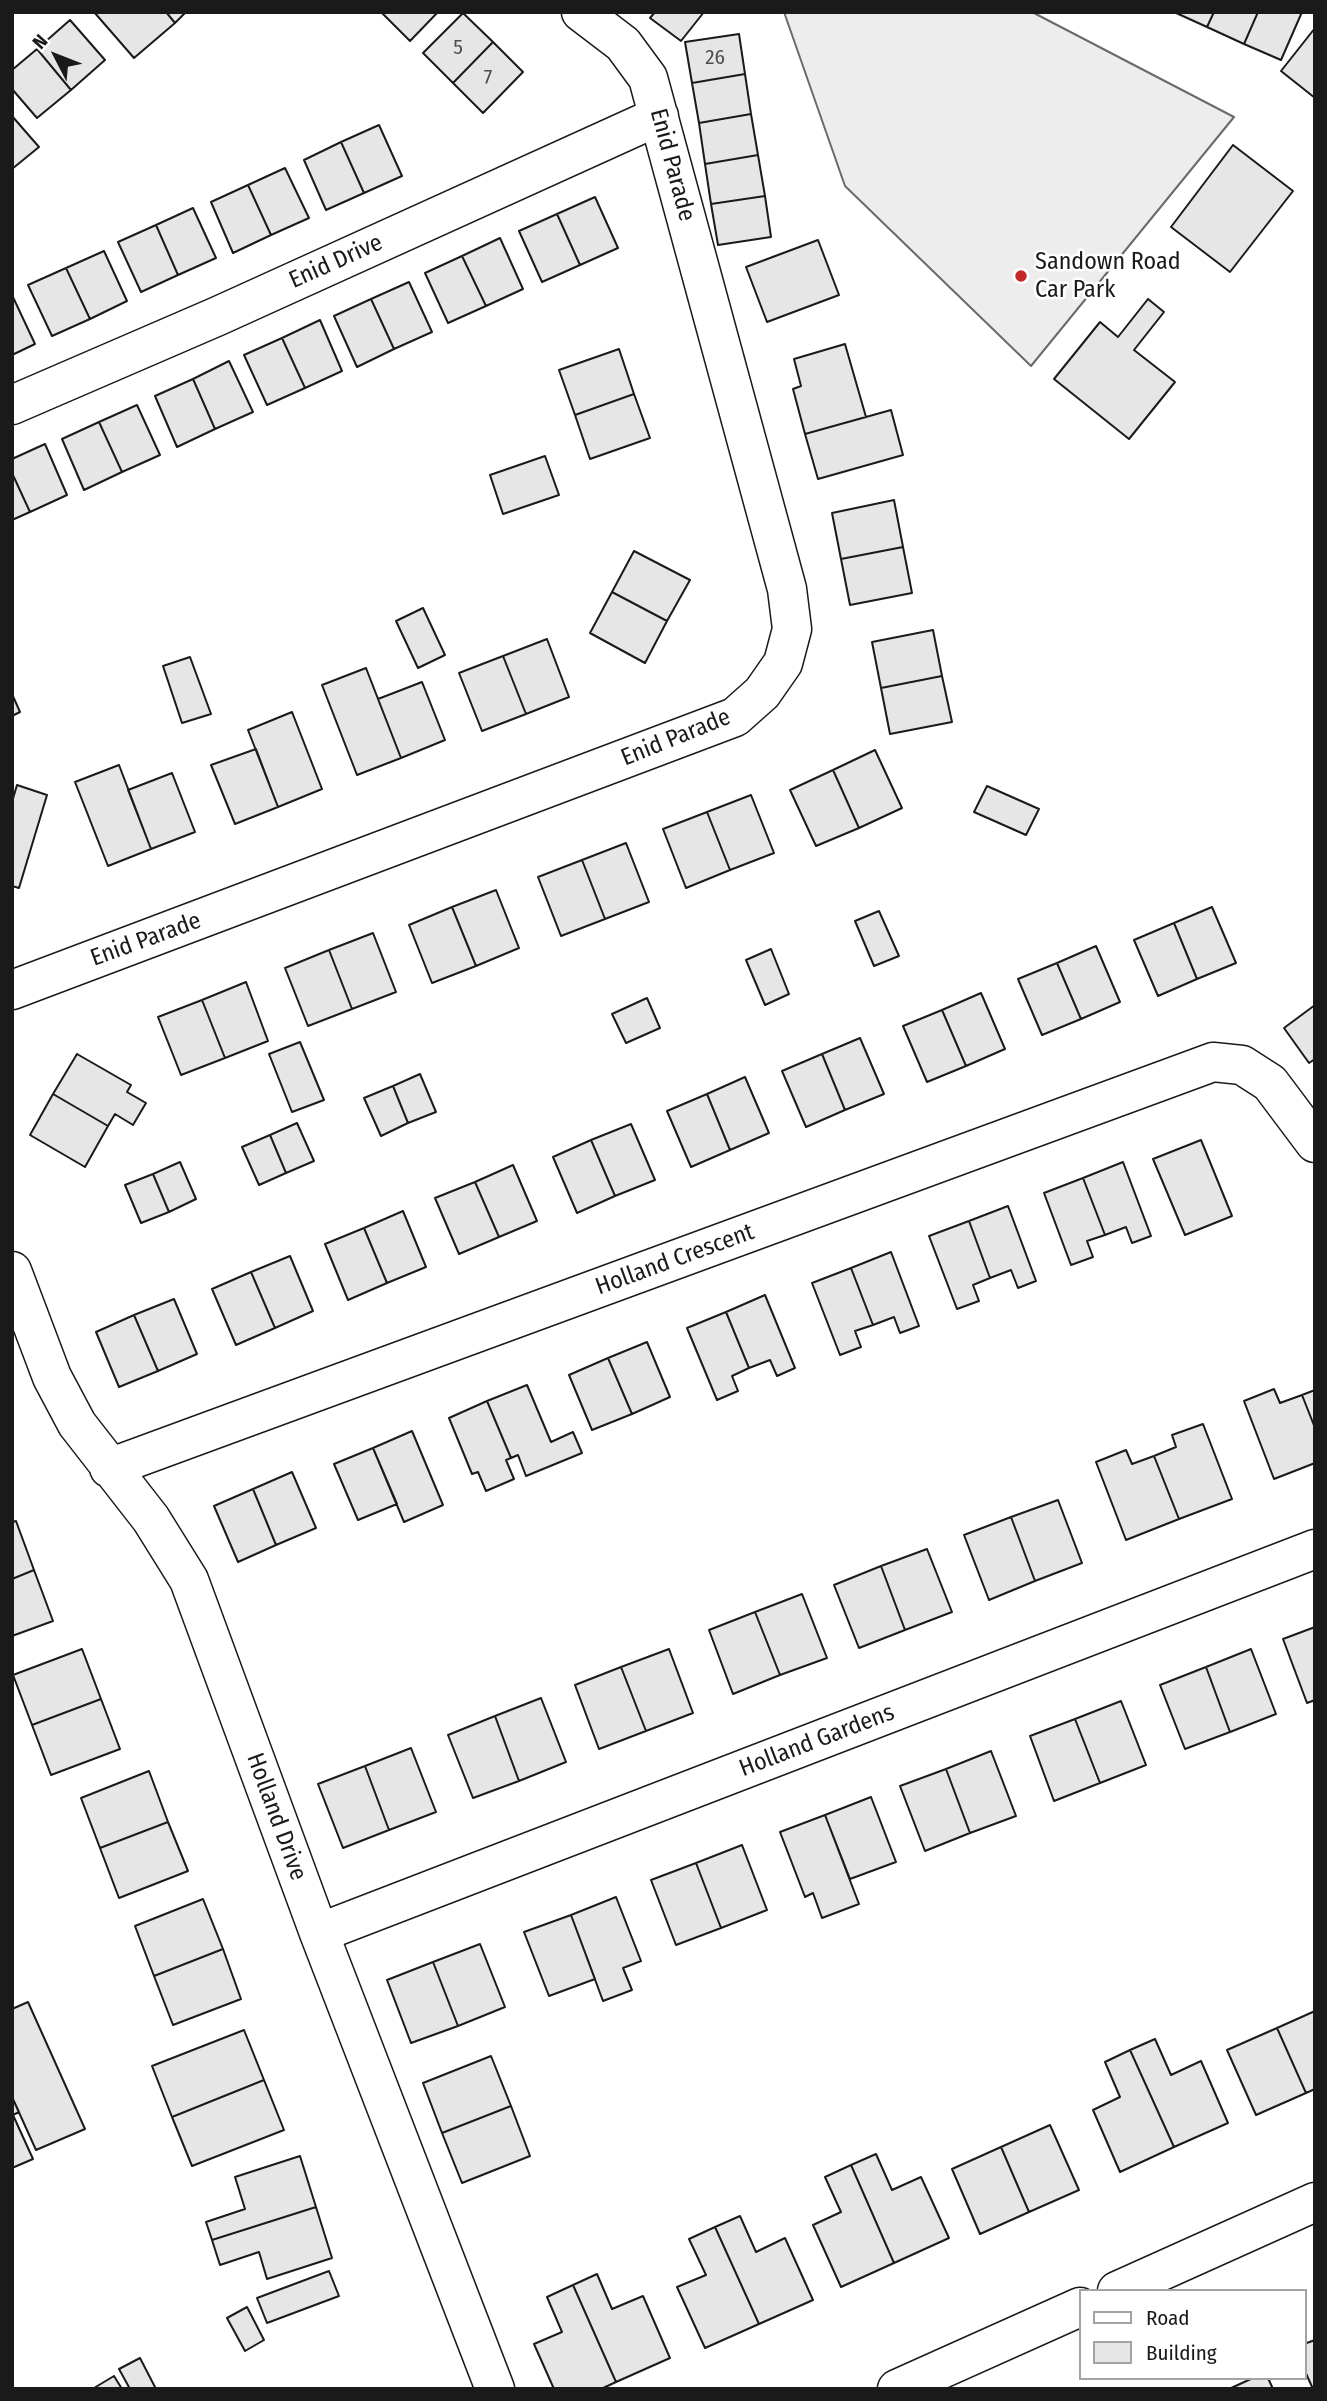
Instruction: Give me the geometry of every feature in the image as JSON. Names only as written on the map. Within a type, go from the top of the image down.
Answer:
[{"type":"street","name":"Enid Parade","points":[[12,990],[734,717],[762,693],[783,663],[792,629],[786,589],[648,78],[623,44],[581,12]]},
{"type":"street","name":"Enid Drive","points":[[12,405],[218,316],[659,116]]},
{"type":"street","name":"Holland Crescent","points":[[110,1468],[1213,1062],[1242,1065],[1270,1083],[1315,1143]]},
{"type":"street","name":"Holland Drive","points":[[12,1271],[52,1377],[77,1424],[151,1519],[189,1580],[319,1933],[495,2389]]},
{"type":"street","name":"Holland Gardens","points":[[319,1933],[1315,1549]]},
{"type":"street","points":[[1122,2289],[1315,2203]]},
{"type":"street","points":[[897,2389],[1078,2308]]},
{"type":"shaded area","name":"Sandown Road Car Park","points":[[784,12],[1032,12],[1234,117],[1031,366],[845,186]]},
{"type":"building","points":[[94,12],[166,12],[175,23],[134,58]]},
{"type":"building","points":[[166,12],[186,12],[175,23]]},
{"type":"building","points":[[381,12],[438,12],[410,41]]},
{"type":"building","points":[[655,12],[704,12],[681,41],[650,18]]},
{"type":"building","points":[[1174,12],[1214,12],[1207,27]]},
{"type":"building","points":[[1214,12],[1258,12],[1244,44],[1207,27]]},
{"type":"building","points":[[1258,12],[1302,12],[1281,60],[1244,44]]},
{"type":"building","points":[[463,13],[493,42],[453,83],[423,53]]},
{"type":"building","points":[[70,20],[105,60],[71,90],[37,49]]},
{"type":"building","points":[[1315,28],[1315,98],[1281,71]]},
{"type":"building","points":[[739,34],[745,74],[692,83],[685,42]]},
{"type":"building","points":[[493,42],[523,72],[483,113],[453,83]]},
{"type":"building","points":[[37,49],[71,90],[37,118],[12,89],[12,70]]},
{"type":"building","points":[[745,74],[751,114],[699,123],[692,83]]},
{"type":"building","points":[[751,114],[758,155],[705,164],[699,123]]},
{"type":"building","points":[[12,116],[39,147],[12,169]]},
{"type":"building","points":[[379,125],[402,176],[364,193],[341,142]]},
{"type":"building","points":[[341,142],[364,193],[326,210],[304,160]]},
{"type":"building","points":[[1233,145],[1293,191],[1230,272],[1171,227]]},
{"type":"building","points":[[758,155],[765,196],[711,204],[705,164]]},
{"type":"building","points":[[285,168],[309,218],[271,235],[248,185]]},
{"type":"building","points":[[248,185],[271,235],[233,253],[211,202]]},
{"type":"building","points":[[765,196],[771,237],[718,245],[711,204]]},
{"type":"building","points":[[595,197],[618,248],[580,265],[557,214]]},
{"type":"building","points":[[193,208],[216,258],[178,275],[156,225]]},
{"type":"building","points":[[557,214],[580,265],[542,282],[519,231]]},
{"type":"building","points":[[156,225],[178,275],[141,292],[118,242]]},
{"type":"building","points":[[500,238],[523,289],[486,306],[462,256]]},
{"type":"building","points":[[818,240],[839,295],[767,322],[746,267]]},
{"type":"building","points":[[104,251],[127,301],[90,319],[66,268]]},
{"type":"building","points":[[462,256],[486,306],[448,323],[425,273]]},
{"type":"building","points":[[66,268],[90,319],[52,336],[28,285]]},
{"type":"building","points":[[409,282],[432,332],[394,349],[371,299]]},
{"type":"building","points":[[12,295],[35,344],[12,355]]},
{"type":"building","points":[[371,299],[394,349],[357,367],[334,316]]},
{"type":"building","points":[[1148,299],[1164,312],[1134,350],[1175,382],[1129,439],[1054,379],[1100,322],[1118,337]]},
{"type":"building","points":[[320,320],[342,371],[305,388],[282,338]]},
{"type":"building","points":[[282,338],[305,388],[267,405],[244,355]]},
{"type":"building","points":[[845,344],[866,417],[805,434],[793,389],[801,386],[794,359]]},
{"type":"building","points":[[619,349],[634,394],[575,415],[559,370]]},
{"type":"building","points":[[229,361],[253,412],[215,429],[193,379]]},
{"type":"building","points":[[193,379],[215,429],[177,447],[155,396]]},
{"type":"building","points":[[634,394],[650,438],[590,459],[575,415]]},
{"type":"building","points":[[137,405],[160,455],[122,472],[99,422]]},
{"type":"building","points":[[891,410],[903,455],[818,479],[805,434]]},
{"type":"building","points":[[99,422],[122,472],[84,490],[62,439]]},
{"type":"building","points":[[45,444],[67,495],[30,512],[12,473],[12,459]]},
{"type":"building","points":[[545,456],[559,495],[503,514],[490,475]]},
{"type":"building","points":[[12,473],[30,512],[12,520]]},
{"type":"building","points":[[894,500],[903,547],[841,559],[832,513]]},
{"type":"building","points":[[903,547],[912,593],[850,605],[841,559]]},
{"type":"building","points":[[634,551],[690,580],[667,621],[612,592]]},
{"type":"building","points":[[612,592],[667,621],[645,663],[590,633]]},
{"type":"building","points":[[423,608],[445,655],[418,668],[396,621]]},
{"type":"building","points":[[933,630],[942,676],[881,688],[872,642]]},
{"type":"building","points":[[547,639],[569,697],[526,714],[503,656]]},
{"type":"building","points":[[503,656],[526,714],[482,731],[459,673]]},
{"type":"building","points":[[190,657],[211,714],[182,723],[163,666]]},
{"type":"building","points":[[366,668],[401,758],[357,775],[322,685]]},
{"type":"building","points":[[942,676],[952,722],[890,734],[881,688]]},
{"type":"building","points":[[422,682],[445,740],[401,758],[378,699]]},
{"type":"building","points":[[12,694],[20,712],[12,716]]},
{"type":"building","points":[[292,712],[322,789],[278,807],[248,730]]},
{"type":"building","points":[[256,749],[278,807],[235,824],[211,765]]},
{"type":"building","points":[[875,750],[902,808],[859,828],[833,770]]},
{"type":"building","points":[[119,765],[151,849],[108,866],[75,782]]},
{"type":"building","points":[[833,770],[859,828],[816,846],[790,790]]},
{"type":"building","points":[[172,773],[195,832],[151,849],[128,790]]},
{"type":"building","points":[[17,785],[47,795],[19,888],[12,886],[12,802]]},
{"type":"building","points":[[987,786],[1039,809],[1026,835],[974,812]]},
{"type":"building","points":[[751,795],[774,853],[730,870],[707,812]]},
{"type":"building","points":[[707,812],[730,870],[686,888],[663,829]]},
{"type":"building","points":[[626,843],[649,902],[605,919],[582,860]]},
{"type":"building","points":[[582,860],[605,919],[561,936],[538,877]]},
{"type":"building","points":[[496,890],[519,948],[476,966],[452,907]]},
{"type":"building","points":[[452,907],[476,966],[432,983],[409,925]]},
{"type":"building","points":[[1212,907],[1236,963],[1197,979],[1174,923]]},
{"type":"building","points":[[879,911],[899,956],[874,966],[855,921]]},
{"type":"building","points":[[1174,923],[1197,979],[1158,996],[1134,940]]},
{"type":"building","points":[[373,933],[396,992],[352,1009],[329,950]]},
{"type":"building","points":[[1096,946],[1120,1002],[1081,1019],[1057,963]]},
{"type":"building","points":[[771,949],[789,994],[765,1005],[746,960]]},
{"type":"building","points":[[329,950],[352,1009],[308,1026],[285,968]]},
{"type":"building","points":[[1057,963],[1081,1019],[1042,1035],[1018,979]]},
{"type":"building","points":[[246,982],[268,1041],[225,1058],[202,1000]]},
{"type":"building","points":[[981,993],[1005,1049],[966,1066],[942,1010]]},
{"type":"building","points":[[647,998],[660,1028],[626,1043],[612,1014]]},
{"type":"building","points":[[202,1000],[225,1058],[181,1075],[158,1017]]},
{"type":"building","points":[[1315,1005],[1315,1059],[1309,1063],[1284,1028]]},
{"type":"building","points":[[942,1010],[966,1066],[927,1082],[903,1026]]},
{"type":"building","points":[[860,1038],[884,1094],[845,1110],[822,1054]]},
{"type":"building","points":[[300,1042],[324,1100],[292,1112],[269,1054]]},
{"type":"building","points":[[77,1054],[131,1085],[127,1092],[146,1103],[133,1125],[115,1114],[108,1126],[53,1094]]},
{"type":"building","points":[[822,1054],[845,1110],[806,1127],[782,1071]]},
{"type":"building","points":[[420,1074],[436,1112],[408,1123],[393,1086]]},
{"type":"building","points":[[745,1077],[769,1133],[730,1150],[707,1094]]},
{"type":"building","points":[[393,1086],[408,1123],[381,1136],[364,1098]]},
{"type":"building","points":[[53,1094],[108,1126],[85,1167],[30,1135]]},
{"type":"building","points":[[707,1094],[730,1150],[691,1167],[667,1111]]},
{"type":"building","points":[[297,1123],[314,1161],[286,1173],[270,1135]]},
{"type":"building","points":[[631,1124],[655,1180],[615,1196],[591,1140]]},
{"type":"building","points":[[270,1135],[286,1173],[259,1185],[242,1147]]},
{"type":"building","points":[[591,1140],[615,1196],[577,1213],[553,1157]]},
{"type":"building","points":[[1201,1140],[1232,1216],[1185,1235],[1153,1159]]},
{"type":"building","points":[[180,1162],[196,1199],[169,1212],[153,1174]]},
{"type":"building","points":[[1123,1162],[1151,1236],[1132,1243],[1126,1227],[1105,1235],[1083,1178]]},
{"type":"building","points":[[513,1165],[537,1221],[499,1237],[475,1182]]},
{"type":"building","points":[[153,1174],[169,1212],[141,1223],[125,1185]]},
{"type":"building","points":[[1083,1178],[1105,1235],[1087,1241],[1093,1257],[1071,1265],[1044,1193]]},
{"type":"building","points":[[475,1182],[499,1237],[459,1254],[435,1198]]},
{"type":"building","points":[[1008,1206],[1036,1281],[1018,1288],[1011,1270],[990,1278],[969,1221]]},
{"type":"building","points":[[403,1211],[426,1267],[387,1283],[364,1228]]},
{"type":"building","points":[[969,1221],[990,1278],[973,1285],[979,1301],[957,1309],[929,1236]]},
{"type":"building","points":[[364,1228],[387,1283],[348,1300],[325,1244]]},
{"type":"building","points":[[891,1252],[919,1326],[900,1333],[894,1317],[873,1325],[851,1268]]},
{"type":"building","points":[[290,1256],[313,1311],[275,1328],[251,1272]]},
{"type":"building","points":[[851,1268],[873,1325],[855,1331],[861,1347],[840,1355],[812,1283]]},
{"type":"building","points":[[251,1272],[275,1328],[236,1345],[212,1289]]},
{"type":"building","points":[[765,1295],[795,1368],[777,1376],[770,1360],[749,1368],[726,1312]]},
{"type":"building","points":[[174,1299],[197,1354],[158,1371],[134,1315]]},
{"type":"building","points":[[726,1312],[749,1368],[732,1376],[738,1391],[717,1400],[687,1328]]},
{"type":"building","points":[[134,1315],[158,1371],[119,1387],[96,1332]]},
{"type":"building","points":[[647,1342],[670,1397],[632,1414],[608,1358]]},
{"type":"building","points":[[608,1358],[632,1414],[592,1430],[569,1375]]},
{"type":"building","points":[[527,1385],[551,1442],[573,1432],[582,1453],[526,1476],[518,1455],[511,1458],[487,1401]]},
{"type":"building","points":[[1274,1389],[1280,1403],[1302,1395],[1315,1428],[1315,1463],[1274,1479],[1244,1401]]},
{"type":"building","points":[[1315,1390],[1315,1428],[1302,1395]]},
{"type":"building","points":[[487,1401],[511,1458],[506,1460],[514,1479],[486,1491],[478,1472],[472,1474],[449,1418]]},
{"type":"building","points":[[1203,1424],[1232,1499],[1179,1519],[1154,1456],[1176,1447],[1172,1435]]},
{"type":"building","points":[[412,1431],[443,1505],[404,1522],[373,1448]]},
{"type":"building","points":[[373,1448],[397,1504],[358,1520],[334,1464]]},
{"type":"building","points":[[1126,1450],[1132,1464],[1154,1456],[1179,1519],[1126,1540],[1096,1462]]},
{"type":"building","points":[[292,1472],[316,1528],[276,1545],[253,1489]]},
{"type":"building","points":[[253,1489],[276,1545],[238,1562],[214,1506]]},
{"type":"building","points":[[1058,1500],[1082,1563],[1035,1581],[1011,1517]]},
{"type":"building","points":[[1011,1517],[1035,1581],[989,1600],[964,1535]]},
{"type":"building","points":[[16,1521],[34,1570],[12,1579],[12,1522]]},
{"type":"building","points":[[927,1549],[952,1612],[905,1630],[881,1566]]},
{"type":"building","points":[[881,1566],[905,1630],[859,1648],[834,1585]]},
{"type":"building","points":[[34,1570],[53,1621],[12,1636],[12,1579]]},
{"type":"building","points":[[802,1594],[827,1658],[780,1675],[755,1612]]},
{"type":"building","points":[[755,1612],[780,1675],[733,1694],[709,1630]]},
{"type":"building","points":[[1315,1627],[1315,1700],[1307,1703],[1283,1639]]},
{"type":"building","points":[[82,1649],[101,1699],[32,1725],[13,1675]]},
{"type":"building","points":[[669,1649],[693,1713],[646,1731],[621,1667]]},
{"type":"building","points":[[1251,1649],[1276,1714],[1230,1732],[1206,1667]]},
{"type":"building","points":[[621,1667],[646,1731],[599,1749],[575,1685]]},
{"type":"building","points":[[1206,1667],[1230,1732],[1185,1749],[1160,1685]]},
{"type":"building","points":[[541,1698],[566,1762],[519,1781],[495,1716]]},
{"type":"building","points":[[101,1699],[120,1749],[51,1775],[32,1725]]},
{"type":"building","points":[[1121,1701],[1146,1765],[1100,1783],[1075,1719]]},
{"type":"building","points":[[495,1716],[519,1781],[473,1798],[448,1735]]},
{"type":"building","points":[[1075,1719],[1100,1783],[1054,1801],[1030,1736]]},
{"type":"building","points":[[411,1748],[436,1812],[389,1830],[365,1766]]},
{"type":"building","points":[[991,1751],[1016,1816],[970,1833],[946,1769]]},
{"type":"building","points":[[365,1766],[389,1830],[343,1848],[318,1784]]},
{"type":"building","points":[[946,1769],[970,1833],[925,1851],[900,1786]]},
{"type":"building","points":[[149,1771],[168,1822],[100,1848],[81,1798]]},
{"type":"building","points":[[871,1797],[896,1862],[850,1879],[825,1815]]},
{"type":"building","points":[[825,1815],[859,1904],[822,1918],[813,1893],[805,1897],[780,1832]]},
{"type":"building","points":[[168,1822],[188,1871],[119,1898],[100,1848]]},
{"type":"building","points":[[742,1845],[767,1910],[721,1928],[696,1863]]},
{"type":"building","points":[[696,1863],[721,1928],[676,1945],[651,1880]]},
{"type":"building","points":[[616,1897],[641,1961],[623,1968],[632,1990],[603,2001],[571,1915]]},
{"type":"building","points":[[203,1899],[223,1949],[154,1976],[135,1926]]},
{"type":"building","points":[[571,1915],[595,1979],[549,1996],[524,1932]]},
{"type":"building","points":[[480,1944],[505,2007],[458,2026],[433,1962]]},
{"type":"building","points":[[223,1949],[241,1999],[173,2025],[154,1976]]},
{"type":"building","points":[[433,1962],[458,2026],[411,2043],[387,1980]]},
{"type":"building","points":[[28,2002],[85,2129],[36,2150],[12,2097],[12,2009]]},
{"type":"building","points":[[1315,2011],[1315,2089],[1306,2093],[1277,2028]]},
{"type":"building","points":[[1277,2028],[1306,2093],[1256,2115],[1227,2050]]},
{"type":"building","points":[[244,2030],[264,2080],[172,2117],[152,2066]]},
{"type":"building","points":[[1155,2039],[1171,2075],[1201,2061],[1228,2123],[1174,2147],[1130,2050]]},
{"type":"building","points":[[1130,2050],[1174,2147],[1120,2172],[1093,2110],[1120,2097],[1105,2062]]},
{"type":"building","points":[[491,2056],[511,2106],[442,2133],[423,2083]]},
{"type":"building","points":[[264,2080],[284,2130],[192,2166],[172,2117]]},
{"type":"building","points":[[12,2097],[19,2112],[13,2115],[33,2159],[12,2168]]},
{"type":"building","points":[[511,2106],[530,2156],[462,2183],[442,2133]]},
{"type":"building","points":[[1050,2125],[1079,2190],[1029,2212],[1001,2147]]},
{"type":"building","points":[[1001,2147],[1029,2212],[980,2234],[952,2169]]},
{"type":"building","points":[[876,2154],[892,2190],[921,2177],[949,2238],[894,2263],[851,2165]]},
{"type":"building","points":[[300,2156],[316,2207],[212,2240],[206,2222],[245,2209],[235,2177]]},
{"type":"building","points":[[851,2165],[894,2263],[841,2287],[813,2225],[841,2212],[825,2177]]},
{"type":"building","points":[[316,2207],[332,2258],[267,2279],[259,2252],[220,2265],[212,2240]]},
{"type":"building","points":[[740,2216],[756,2252],[785,2238],[813,2300],[759,2324],[715,2227]]},
{"type":"building","points":[[715,2227],[759,2324],[705,2348],[677,2287],[706,2275],[689,2239]]},
{"type":"building","points":[[329,2271],[339,2296],[267,2323],[257,2298]]},
{"type":"building","points":[[597,2274],[612,2309],[643,2296],[670,2358],[616,2382],[573,2285]]},
{"type":"building","points":[[573,2285],[616,2382],[601,2389],[554,2389],[534,2344],[562,2332],[547,2297]]},
{"type":"building","points":[[247,2307],[264,2340],[245,2351],[227,2318]]},
{"type":"building","points":[[1315,2340],[1315,2389],[1306,2373],[1306,2343]]},
{"type":"building","points":[[140,2358],[156,2389],[130,2389],[119,2369]]},
{"type":"building","points":[[114,2376],[122,2389],[94,2388]]},
{"type":"building","points":[[1249,2380],[1269,2380],[1273,2389],[1229,2389]]},
{"type":"place","name":"Sandown Road Car Park","points":[[1021,276]]}]
